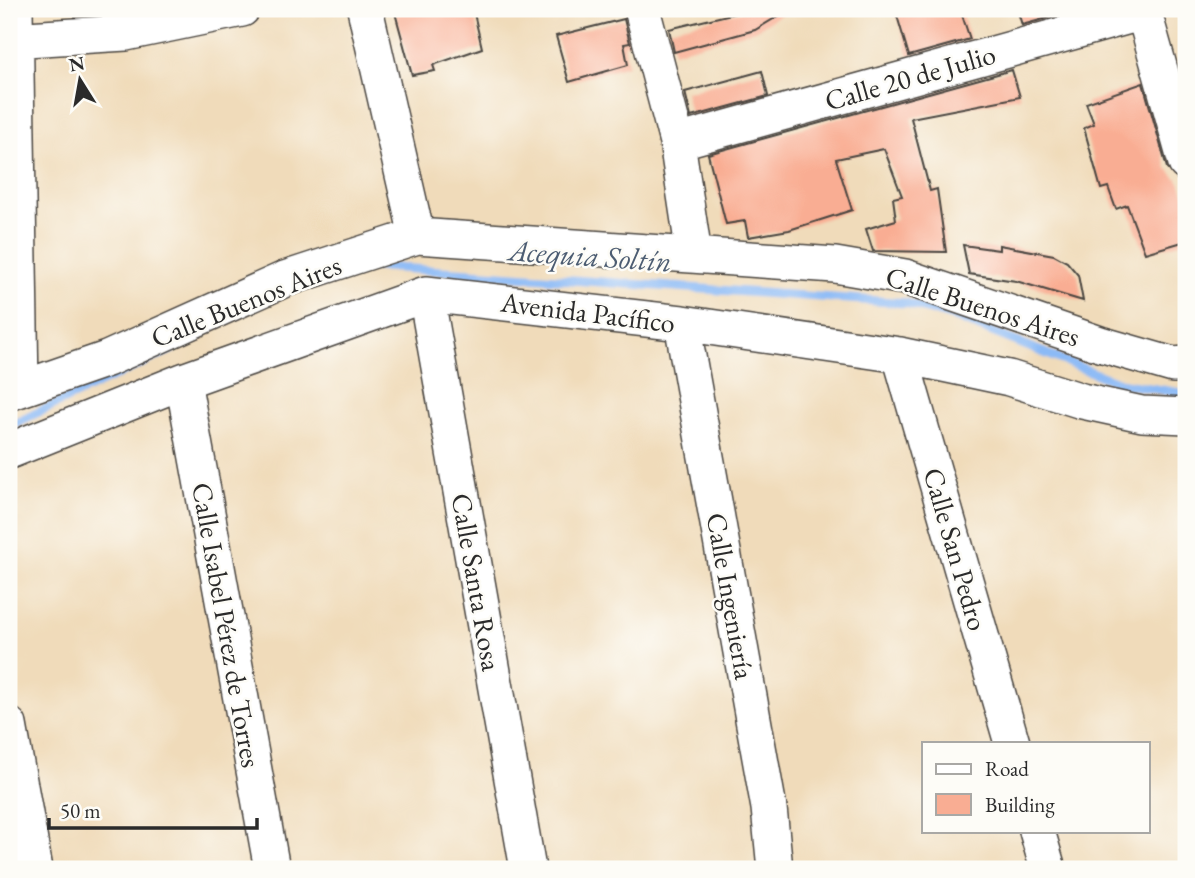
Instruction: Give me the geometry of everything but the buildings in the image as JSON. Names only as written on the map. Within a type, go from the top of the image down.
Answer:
[{"type":"street","points":[[15,391],[13,29],[126,33],[242,9]]},
{"type":"street","points":[[365,9],[417,236]]},
{"type":"street","points":[[642,9],[677,142],[694,255]]},
{"type":"street","points":[[1143,10],[1186,163]]},
{"type":"street","name":"Calle 20 de Julio","points":[[677,142],[1143,10]]},
{"type":"street","name":"Calle Buenos Aires","points":[[15,391],[107,359],[285,279],[417,236],[835,265],[905,276],[1100,344],[1173,365],[1186,364]]},
{"type":"street","name":"Avenida Pacífico","points":[[9,451],[183,381],[426,294],[682,323],[900,355],[1009,377],[1082,401],[1142,414],[1186,416]]},
{"type":"street","name":"Calle Santa Rosa","points":[[426,294],[528,869]]},
{"type":"street","name":"Calle Ingeniería","points":[[682,323],[769,808],[775,869]]},
{"type":"street","name":"Calle San Pedro","points":[[900,355],[1012,742]]},
{"type":"street","name":"Calle Isabel Pérez de Torres","points":[[183,381],[272,869]]},
{"type":"street","points":[[9,725],[35,869]]},
{"type":"street","points":[[1037,832],[1048,869]]},
{"type":"waterway","name":"Acequia Soltín","points":[[369,266],[906,303],[960,319],[1119,383],[1186,394]]},
{"type":"waterway","name":"Acequia Soltín","points":[[9,426],[172,349]]}]
